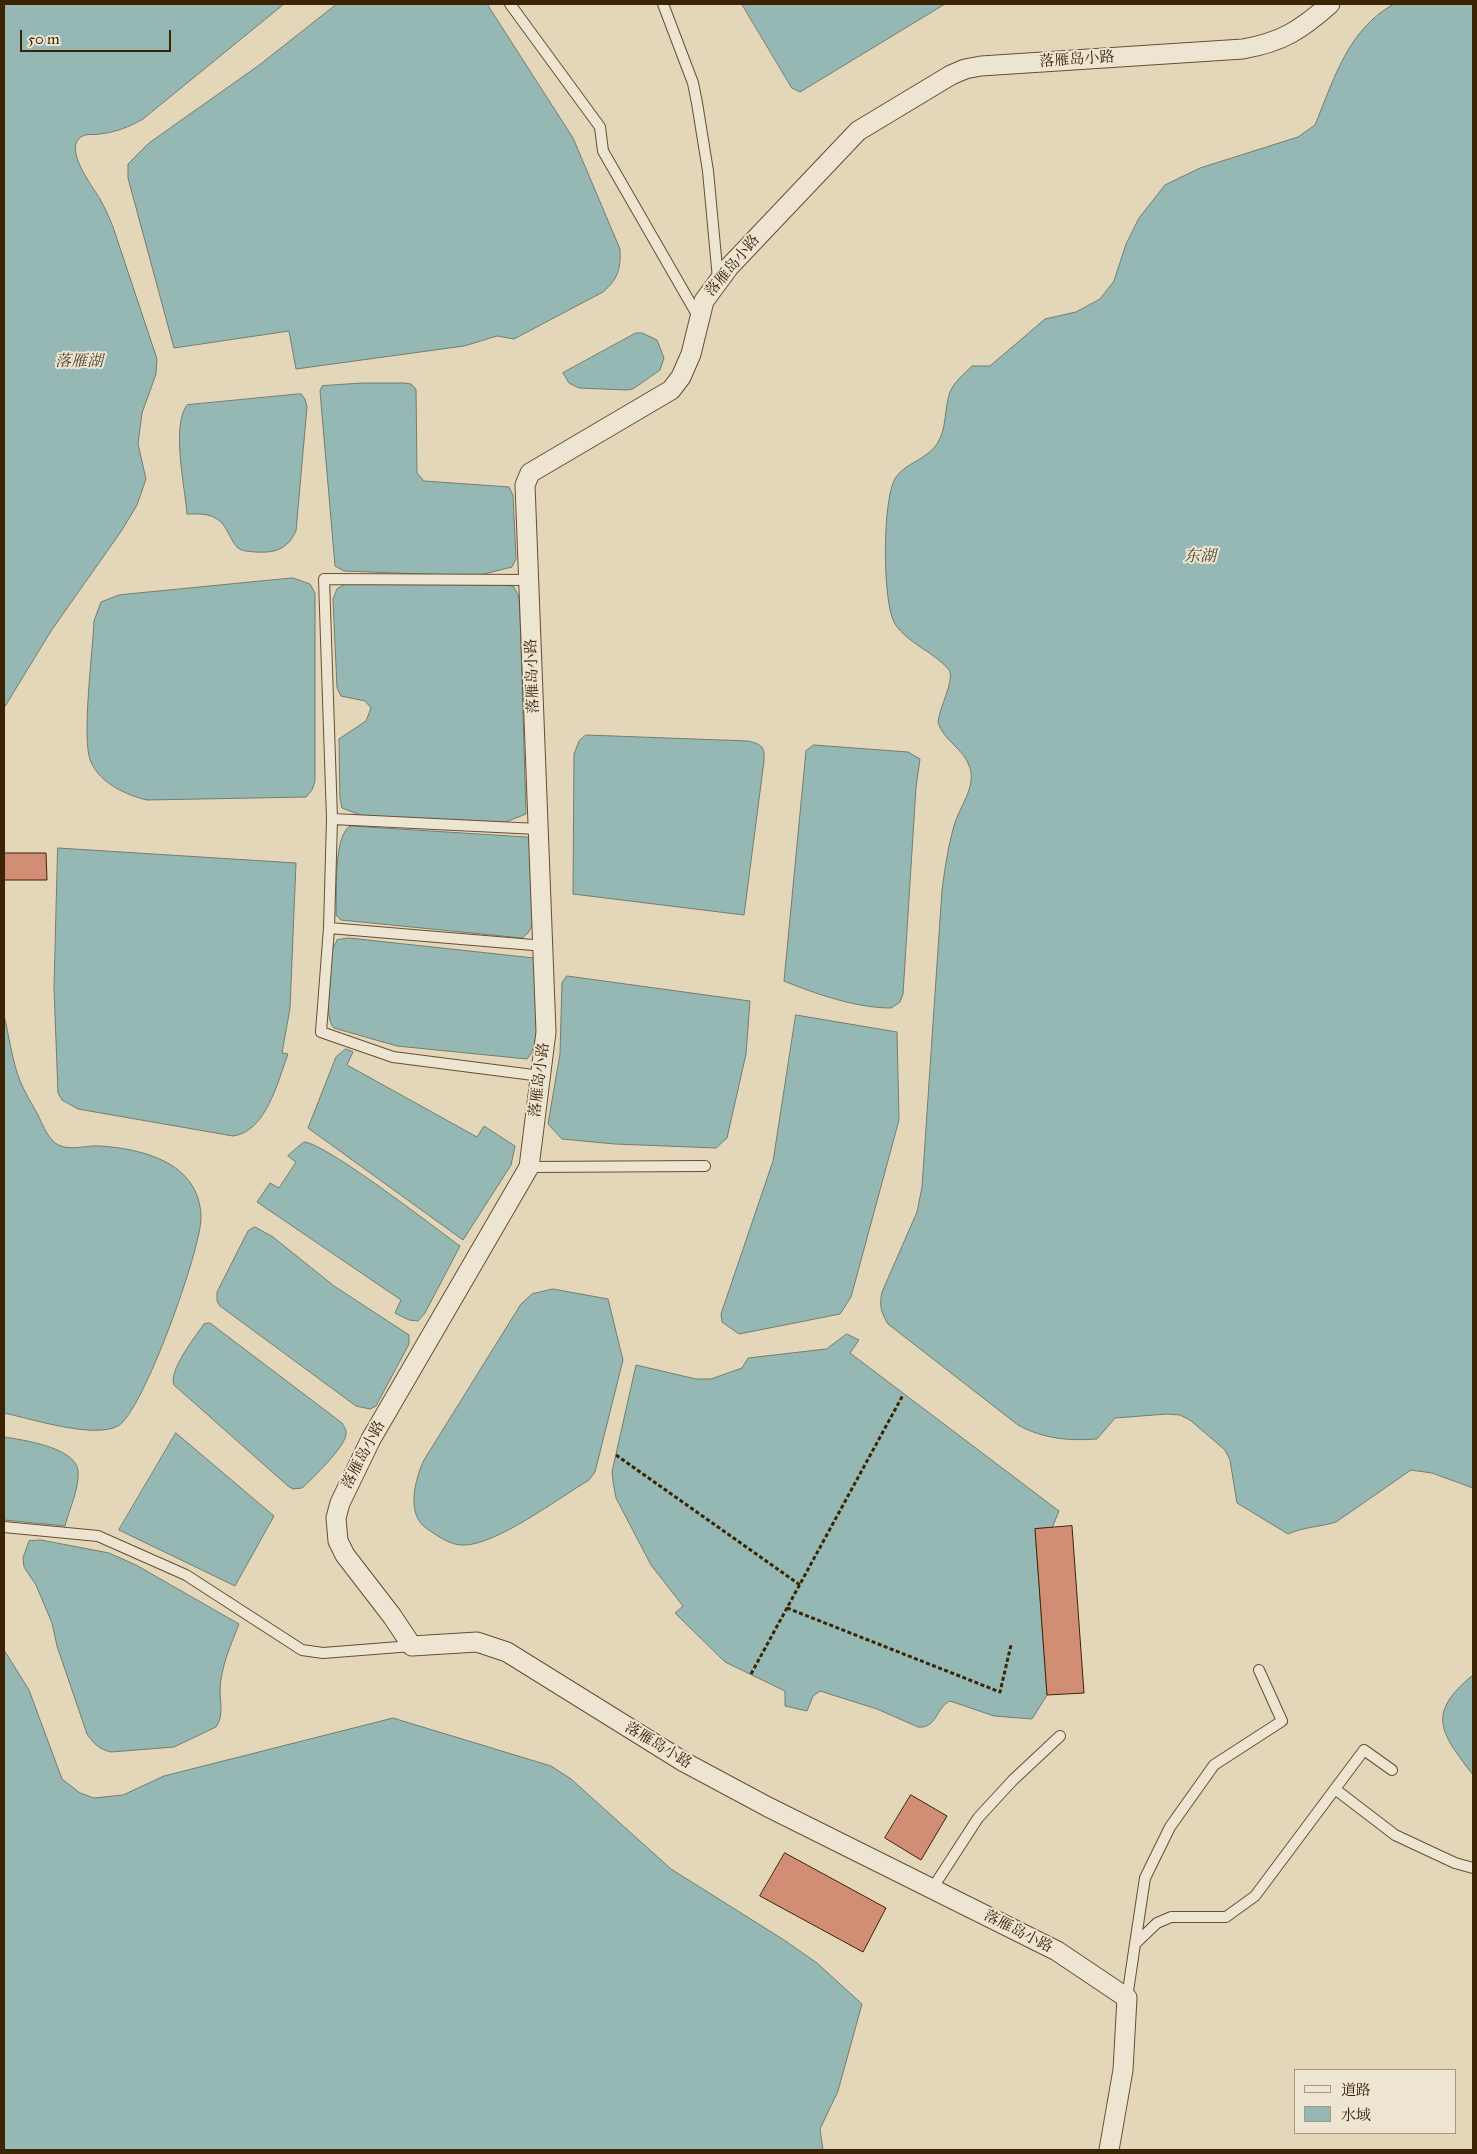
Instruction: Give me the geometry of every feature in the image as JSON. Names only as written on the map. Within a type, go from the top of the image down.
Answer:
[{"type":"street","name":"落雁岛小路","points":[[1127,1998],[1057,1951],[692,1767],[507,1652],[477,1642],[412,1646],[392,1616],[346,1556],[338,1541],[336,1518],[349,1481],[372,1439],[529,1168],[546,1032],[525,485],[530,473],[671,390],[686,367],[704,301],[718,279],[858,131],[951,75],[965,69],[981,66],[1242,50],[1263,46],[1290,36],[1330,4]]},
{"type":"street","points":[[1109,2150],[1123,2070],[1127,1998]]},
{"type":"lane","points":[[510,4],[600,127],[603,151],[699,318]]},
{"type":"lane","points":[[663,4],[693,83],[697,103],[708,171],[718,279]]},
{"type":"lane","points":[[529,580],[324,579],[332,819],[329,928],[321,1032],[393,1057],[541,1076]]},
{"type":"lane","points":[[332,819],[538,829]]},
{"type":"lane","points":[[329,928],[544,946]]},
{"type":"lane","points":[[529,1168],[705,1166]]},
{"type":"lane","points":[[4,1527],[98,1536],[113,1542],[186,1576],[291,1643],[313,1653],[412,1646]]},
{"type":"lane","points":[[1127,1998],[1145,1878],[1170,1827],[1214,1765],[1282,1721],[1259,1670]]},
{"type":"lane","points":[[932,1889],[978,1818],[1013,1780],[1060,1736]]},
{"type":"lane","points":[[1135,1944],[1164,1919],[1226,1917],[1247,1903],[1267,1881],[1364,1750],[1392,1770]]},
{"type":"lane","points":[[1335,1789],[1395,1835],[1455,1863],[1473,1868]]},
{"type":"path","points":[[751,1674],[903,1395]]},
{"type":"path","points":[[616,1455],[800,1585]]},
{"type":"path","points":[[787,1608],[1000,1692],[1011,1646]]},
{"type":"water","name":"落雁湖","points":[[4,4],[284,4],[143,119],[117,130],[85,135],[78,140],[75,147],[80,166],[104,206],[113,227],[157,359],[156,374],[142,413],[138,444],[146,479],[137,505],[122,530],[51,631],[4,708]]},
{"type":"water","points":[[337,4],[487,4],[573,138],[620,249],[618,273],[603,292],[514,339],[497,336],[464,346],[296,369],[289,331],[174,348],[128,178],[128,164],[149,143],[258,66]]},
{"type":"water","points":[[742,4],[945,4],[800,92],[792,88]]},
{"type":"water","name":"东湖","points":[[1394,4],[1473,4],[1473,1488],[1432,1473],[1411,1470],[1336,1522],[1288,1534],[1237,1503],[1230,1460],[1225,1450],[1190,1420],[1180,1415],[1167,1414],[1115,1418],[1097,1439],[1076,1440],[1056,1438],[1028,1430],[1018,1425],[888,1324],[882,1312],[882,1292],[917,1212],[922,1187],[942,890],[956,819],[971,783],[970,768],[967,761],[944,734],[938,722],[950,682],[950,671],[937,658],[900,631],[895,624],[891,612],[886,574],[886,527],[891,488],[896,477],[905,468],[928,454],[937,444],[944,425],[950,392],[960,378],[972,366],[990,366],[1045,319],[1076,312],[1100,299],[1114,281],[1126,244],[1139,218],[1165,185],[1200,168],[1298,137],[1315,125],[1336,73],[1354,41],[1378,14]]},
{"type":"water","points":[[636,333],[642,333],[657,340],[664,358],[660,370],[633,389],[627,390],[579,388],[569,383],[563,373]]},
{"type":"water","points":[[363,383],[405,383],[411,384],[416,389],[417,473],[424,481],[509,487],[513,495],[516,559],[512,567],[476,576],[344,571],[335,566],[320,391],[322,386]]},
{"type":"water","points":[[301,394],[305,399],[307,407],[296,531],[289,542],[280,549],[269,552],[241,550],[223,525],[214,517],[187,514],[179,442],[182,415],[187,405]]},
{"type":"water","points":[[293,578],[310,584],[315,593],[315,781],[312,790],[306,797],[147,800],[122,791],[107,782],[91,762],[87,735],[88,694],[94,621],[101,602],[119,595]]},
{"type":"water","points":[[346,584],[505,584],[514,587],[519,597],[520,613],[526,814],[503,823],[363,816],[342,808],[340,798],[339,739],[366,721],[371,708],[365,701],[341,696],[337,688],[333,599],[337,589]]},
{"type":"water","points":[[586,735],[748,741],[757,743],[762,747],[764,761],[744,915],[573,894],[574,754],[579,741]]},
{"type":"water","points":[[814,745],[908,752],[920,759],[916,787],[903,994],[900,1002],[891,1008],[850,1003],[784,981],[806,751]]},
{"type":"water","points":[[350,826],[527,837],[530,841],[535,921],[528,933],[522,938],[341,920],[336,915],[338,853],[345,832]]},
{"type":"water","points":[[58,848],[296,863],[290,1008],[282,1053],[288,1054],[269,1104],[254,1125],[244,1132],[233,1136],[78,1109],[62,1100],[58,1093],[54,988]]},
{"type":"water","points":[[349,938],[534,958],[536,962],[537,1027],[532,1051],[527,1059],[397,1046],[334,1028],[331,1023],[328,1004],[328,979],[332,950],[337,940]]},
{"type":"water","points":[[567,976],[750,1001],[746,1054],[727,1138],[716,1148],[615,1144],[562,1139],[548,1124],[560,1054],[562,983]]},
{"type":"water","points":[[4,1015],[20,1081],[46,1132],[53,1141],[58,1145],[69,1148],[94,1146],[126,1149],[165,1161],[185,1177],[195,1190],[199,1202],[201,1217],[199,1234],[182,1293],[156,1362],[129,1414],[118,1426],[107,1429],[94,1430],[62,1427],[4,1413]]},
{"type":"water","points":[[796,1015],[897,1032],[899,1120],[851,1297],[840,1314],[739,1334],[722,1322],[721,1314],[773,1161]]},
{"type":"water","points":[[346,1049],[353,1052],[347,1065],[477,1137],[484,1126],[515,1146],[511,1165],[463,1240],[308,1128],[336,1057]]},
{"type":"water","points":[[304,1142],[334,1156],[460,1246],[425,1313],[418,1321],[409,1320],[395,1313],[401,1300],[257,1202],[270,1183],[279,1188],[296,1162],[288,1156]]},
{"type":"water","points":[[255,1227],[273,1237],[334,1286],[409,1335],[409,1344],[376,1406],[370,1409],[356,1406],[220,1306],[217,1301],[217,1292],[248,1231]]},
{"type":"water","points":[[553,1289],[608,1299],[623,1360],[595,1472],[589,1480],[510,1529],[477,1543],[459,1545],[449,1542],[426,1528],[416,1514],[414,1505],[415,1486],[424,1460],[521,1304],[532,1294]]},
{"type":"water","points":[[210,1323],[342,1423],[346,1434],[341,1446],[302,1488],[293,1489],[288,1486],[174,1385],[175,1371],[183,1354],[204,1324]]},
{"type":"water","points":[[847,1334],[859,1340],[850,1353],[1059,1511],[1052,1528],[1035,1529],[1047,1695],[1032,1719],[994,1716],[950,1701],[945,1704],[929,1725],[918,1727],[877,1709],[820,1691],[813,1696],[807,1711],[785,1706],[785,1691],[725,1662],[675,1613],[683,1606],[651,1565],[616,1498],[612,1472],[636,1365],[696,1379],[711,1379],[742,1368],[748,1358],[826,1349]]},
{"type":"water","points":[[176,1433],[274,1516],[235,1586],[119,1530]]},
{"type":"water","points":[[4,1437],[47,1446],[58,1450],[74,1462],[78,1470],[78,1477],[74,1498],[65,1526],[4,1520]]},
{"type":"water","points":[[41,1540],[109,1553],[136,1565],[239,1624],[222,1672],[220,1689],[221,1714],[216,1727],[174,1747],[111,1752],[100,1748],[95,1743],[87,1734],[57,1646],[52,1623],[36,1585],[24,1567],[23,1558],[29,1541]]},
{"type":"water","points":[[4,1650],[29,1690],[62,1779],[80,1793],[94,1798],[123,1795],[164,1776],[393,1718],[551,1766],[571,1779],[671,1869],[817,1963],[862,2004],[838,2091],[820,2129],[823,2150],[4,2150]]},
{"type":"water","points":[[1473,1675],[1473,1775],[1446,1735],[1443,1713],[1448,1701]]},
{"type":"building","points":[[4,853],[46,853],[47,880],[4,880]]},
{"type":"building","points":[[1072,1526],[1084,1693],[1047,1695],[1035,1529]]},
{"type":"building","points":[[911,1795],[947,1816],[921,1860],[885,1838]]},
{"type":"building","points":[[785,1853],[886,1908],[863,1952],[760,1896]]}]
